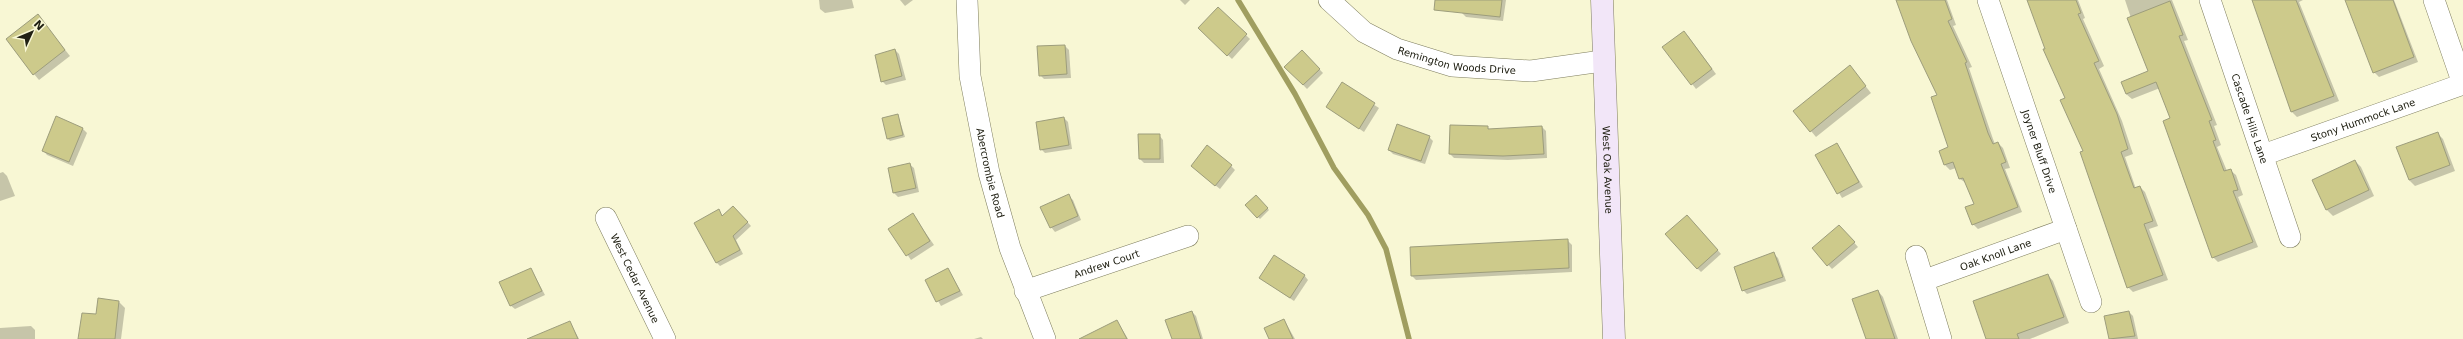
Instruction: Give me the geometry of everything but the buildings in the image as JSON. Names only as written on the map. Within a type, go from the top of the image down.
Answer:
[{"type":"street","name":"Abercrombie Road","points":[[967,0],[970,76],[988,166],[1010,248],[1025,291],[1045,339]]},
{"type":"street","name":"Remington Woods Drive","points":[[1329,0],[1364,32],[1390,46],[1452,66],[1531,71],[1602,62]]},
{"type":"street","name":"West Oak Avenue","points":[[1602,0],[1602,62],[1614,339]]},
{"type":"street","name":"Joyner Bluff Drive","points":[[1988,0],[2091,302]]},
{"type":"street","name":"Cascade Hills Lane","points":[[2210,0],[2290,237]]},
{"type":"street","points":[[2434,0],[2463,84]]},
{"type":"street","name":"Stony Hummock Lane","points":[[2263,155],[2463,84]]},
{"type":"street","name":"West Cedar Avenue","points":[[606,218],[665,339]]},
{"type":"street","name":"Oak Knoll Lane","points":[[1925,280],[2066,229]]},
{"type":"street","name":"Andrew Court","points":[[1025,291],[1188,236]]},
{"type":"street","points":[[1916,256],[1925,280],[1941,339]]},
{"type":"waterway","points":[[1238,0],[1295,94],[1334,168],[1368,215],[1386,249],[1409,339]]}]
